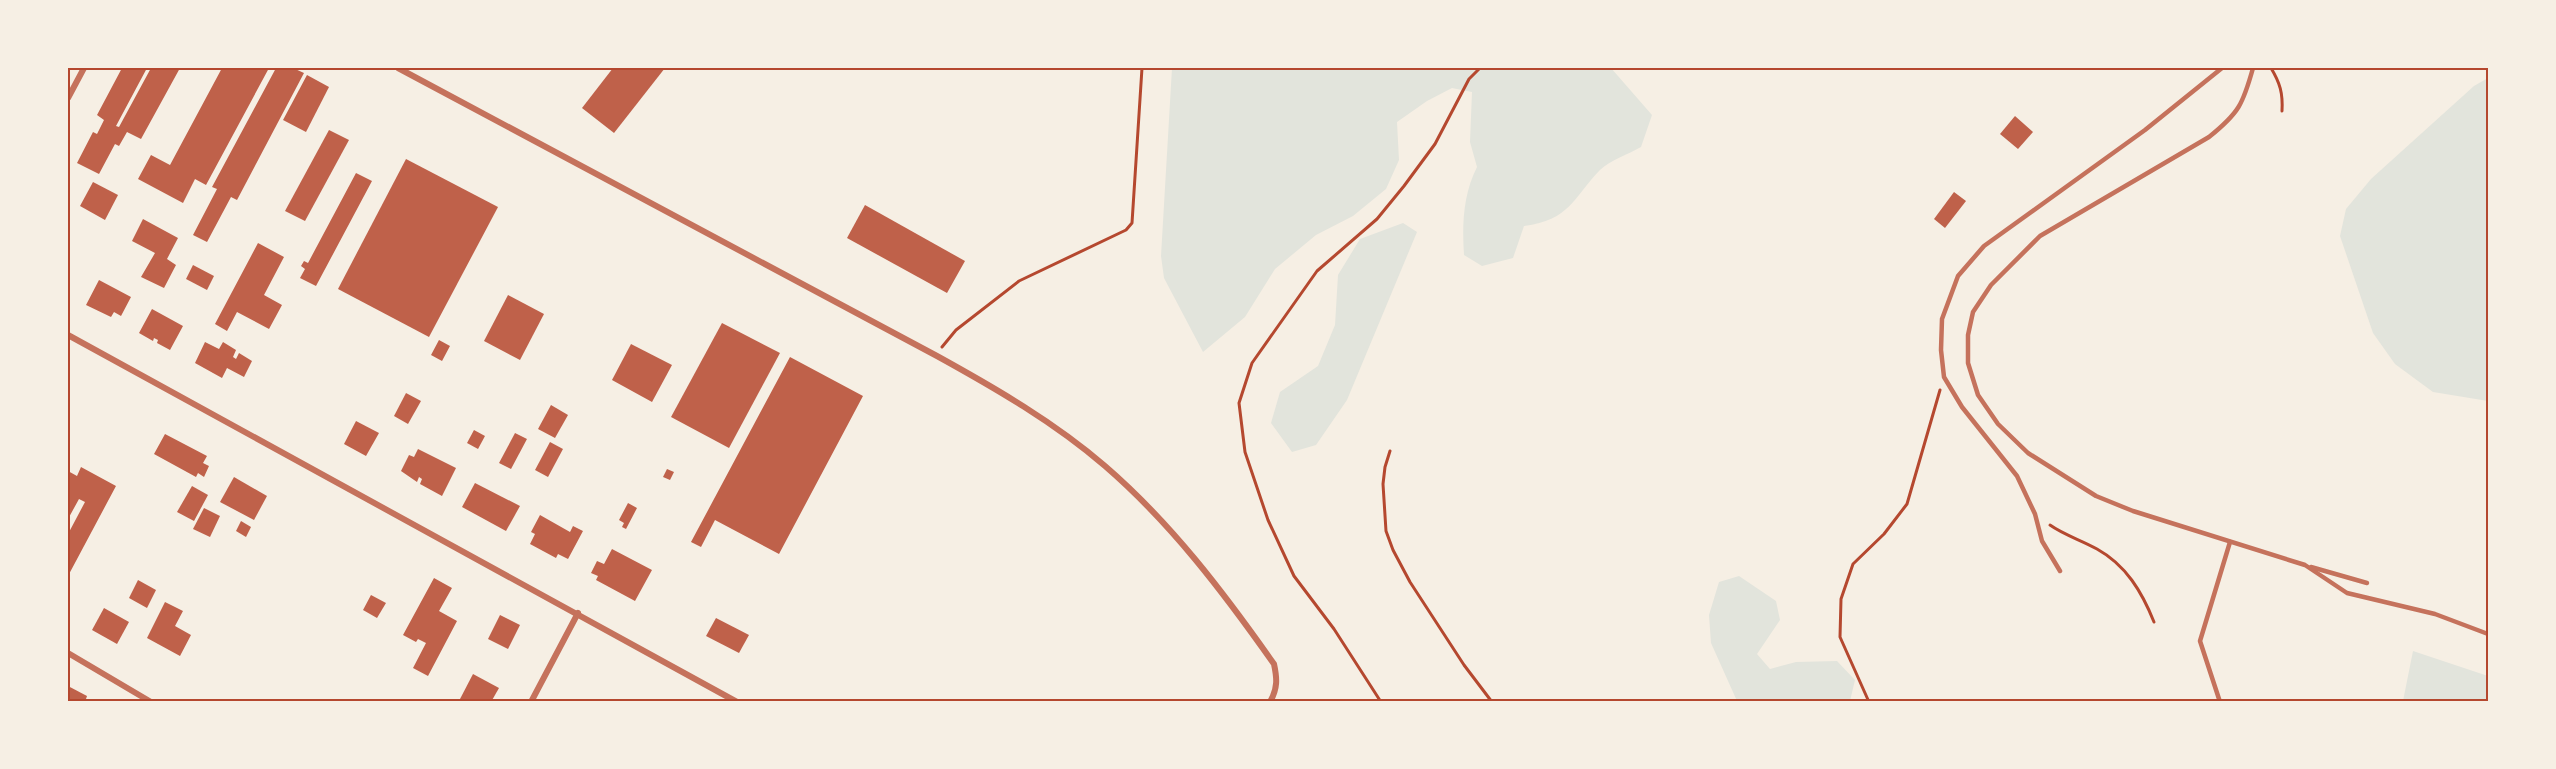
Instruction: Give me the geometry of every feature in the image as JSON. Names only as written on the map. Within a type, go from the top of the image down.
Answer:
[{"type":"street","points":[[68,98],[84,68]]},
{"type":"street","points":[[398,68],[937,356],[1004,394],[1058,430],[1105,466],[1159,518],[1204,569],[1274,664],[1278,679],[1270,702]]},
{"type":"street","points":[[68,335],[578,612],[737,702]]},
{"type":"street","points":[[531,702],[578,612]]},
{"type":"street","points":[[68,653],[151,702]]},
{"type":"lane","points":[[2060,571],[2042,541],[2035,514],[2017,476],[1962,407],[1944,377],[1941,350],[1942,319],[1958,276],[1984,246],[2145,130],[2222,68]]},
{"type":"lane","points":[[2253,68],[2244,101],[2230,120],[2209,137],[2040,236],[2015,259],[1978,302],[1971,322],[1967,348],[1971,378],[1985,408],[2028,453],[2096,496],[2133,511],[2367,583]]},
{"type":"lane","points":[[2220,702],[2200,642],[2230,542]]},
{"type":"lane","points":[[2305,565],[2347,593],[2435,614],[2488,634]]},
{"type":"path","points":[[937,356],[956,330],[1019,282],[1126,230],[1132,223],[1142,68]]},
{"type":"path","points":[[1382,702],[1334,629],[1294,576],[1268,520],[1245,452],[1239,403],[1252,363],[1310,280],[1317,271],[1377,219],[1404,186],[1435,144],[1469,79],[1480,68]]},
{"type":"path","points":[[2271,68],[2280,82],[2283,95],[2282,111]]},
{"type":"path","points":[[1869,702],[1840,637],[1840,599],[1853,564],[1884,534],[1907,504],[1944,377]]},
{"type":"path","points":[[1390,451],[1383,484],[1386,531],[1393,550],[1410,582],[1464,665],[1492,702]]},
{"type":"path","points":[[2035,514],[2054,528],[2098,549],[2119,564],[2137,585],[2154,622]]},
{"type":"shaded area","points":[[1172,68],[1611,68],[1652,115],[1641,147],[1604,166],[1569,207],[1561,213],[1551,219],[1524,226],[1513,258],[1482,266],[1464,255],[1464,210],[1477,167],[1470,142],[1472,92],[1452,88],[1427,101],[1397,122],[1399,160],[1386,189],[1353,216],[1316,235],[1275,269],[1245,317],[1203,352],[1164,278],[1161,256]]},
{"type":"shaded area","points":[[2488,78],[2488,401],[2433,392],[2395,364],[2373,333],[2340,236],[2346,209],[2371,179],[2474,86]]},
{"type":"shaded area","points":[[1403,223],[1417,232],[1347,400],[1316,445],[1292,452],[1271,423],[1280,392],[1318,366],[1335,325],[1338,275],[1360,239]]},
{"type":"shaded area","points":[[1739,576],[1776,601],[1780,620],[1757,654],[1770,669],[1796,662],[1837,661],[1855,680],[1850,701],[1737,701],[1711,643],[1709,615],[1719,582]]},
{"type":"shaded area","points":[[2413,651],[2488,676],[2488,701],[2403,701]]},
{"type":"building","points":[[122,68],[147,68],[116,126],[119,127],[151,68],[180,68],[141,139],[127,132],[119,146],[115,144],[99,174],[77,163],[93,132],[97,134],[104,120],[97,115]]},
{"type":"building","points":[[222,68],[269,68],[206,185],[195,179],[183,203],[138,179],[151,155],[170,165]]},
{"type":"building","points":[[276,68],[293,68],[304,73],[237,200],[231,197],[207,242],[193,235],[217,189],[212,187]]},
{"type":"building","points":[[613,68],[665,68],[614,133],[582,108]]},
{"type":"building","points":[[307,75],[329,87],[306,132],[283,120]]},
{"type":"building","points":[[2015,116],[2033,132],[2018,149],[2000,134]]},
{"type":"building","points":[[329,130],[349,140],[305,221],[285,211]]},
{"type":"building","points":[[406,159],[498,207],[429,337],[338,289]]},
{"type":"building","points":[[356,173],[372,181],[316,286],[300,278],[305,269],[301,266],[304,261],[308,263]]},
{"type":"building","points":[[93,182],[118,195],[105,220],[80,206]]},
{"type":"building","points":[[1954,192],[1966,201],[1945,228],[1934,219]]},
{"type":"building","points":[[865,205],[965,261],[947,293],[847,238]]},
{"type":"building","points":[[143,219],[178,238],[167,259],[176,265],[164,288],[141,277],[155,253],[132,241]]},
{"type":"building","points":[[258,243],[284,257],[264,295],[282,305],[269,329],[237,312],[227,331],[215,324]]},
{"type":"building","points":[[193,265],[214,276],[207,290],[186,279]]},
{"type":"building","points":[[99,280],[131,297],[121,316],[114,312],[111,317],[86,305]]},
{"type":"building","points":[[508,295],[544,314],[520,360],[484,341]]},
{"type":"building","points":[[152,309],[183,326],[170,350],[157,343],[158,340],[154,338],[153,341],[139,333]]},
{"type":"building","points":[[722,323],[780,353],[729,448],[671,417]]},
{"type":"building","points":[[439,340],[450,346],[442,361],[431,355]]},
{"type":"building","points":[[205,342],[219,349],[223,342],[236,350],[233,357],[236,359],[239,353],[252,361],[244,377],[227,368],[222,378],[195,363]]},
{"type":"building","points":[[631,344],[672,365],[652,402],[612,380]]},
{"type":"building","points":[[790,357],[863,396],[779,554],[715,520],[701,547],[691,542]]},
{"type":"building","points":[[406,393],[421,401],[408,424],[394,416]]},
{"type":"building","points":[[551,405],[568,415],[555,438],[538,429]]},
{"type":"building","points":[[356,421],[379,433],[366,456],[344,444]]},
{"type":"building","points":[[474,430],[485,436],[478,449],[467,443]]},
{"type":"building","points":[[515,433],[527,439],[511,469],[499,463]]},
{"type":"building","points":[[165,434],[207,456],[203,463],[209,466],[204,477],[198,473],[196,477],[154,454]]},
{"type":"building","points":[[550,442],[563,449],[548,477],[535,470]]},
{"type":"building","points":[[418,449],[456,468],[442,496],[420,484],[422,479],[419,477],[417,482],[401,471],[409,455],[414,457]]},
{"type":"building","points":[[81,467],[116,486],[68,576],[68,534],[85,502],[79,499],[68,519],[68,471],[77,476]]},
{"type":"building","points":[[667,469],[674,472],[670,480],[663,477]]},
{"type":"building","points":[[234,477],[267,496],[254,520],[220,502]]},
{"type":"building","points":[[475,483],[520,506],[506,531],[462,507]]},
{"type":"building","points":[[192,486],[208,495],[194,521],[177,512]]},
{"type":"building","points":[[628,503],[637,508],[626,529],[622,527],[624,523],[619,520]]},
{"type":"building","points":[[204,508],[220,516],[210,537],[193,529]]},
{"type":"building","points":[[540,515],[570,532],[573,526],[583,531],[568,559],[558,554],[556,558],[530,544],[535,534],[531,532]]},
{"type":"building","points":[[241,521],[251,527],[246,537],[236,531]]},
{"type":"building","points":[[612,549],[652,570],[635,601],[596,580],[598,576],[591,573],[597,561],[604,564]]},
{"type":"building","points":[[434,578],[452,588],[439,611],[457,621],[428,676],[413,668],[426,643],[418,639],[416,642],[403,635]]},
{"type":"building","points":[[138,580],[156,590],[147,608],[129,598]]},
{"type":"building","points":[[371,595],[386,603],[377,618],[363,610]]},
{"type":"building","points":[[165,602],[183,611],[175,626],[191,635],[180,656],[147,638]]},
{"type":"building","points":[[104,608],[129,622],[117,644],[92,630]]},
{"type":"building","points":[[500,615],[520,625],[508,649],[488,639]]},
{"type":"building","points":[[716,618],[749,635],[739,653],[706,636]]},
{"type":"building","points":[[473,674],[499,688],[491,702],[465,702],[460,699]]},
{"type":"building","points":[[68,686],[87,696],[85,702],[68,702]]}]
